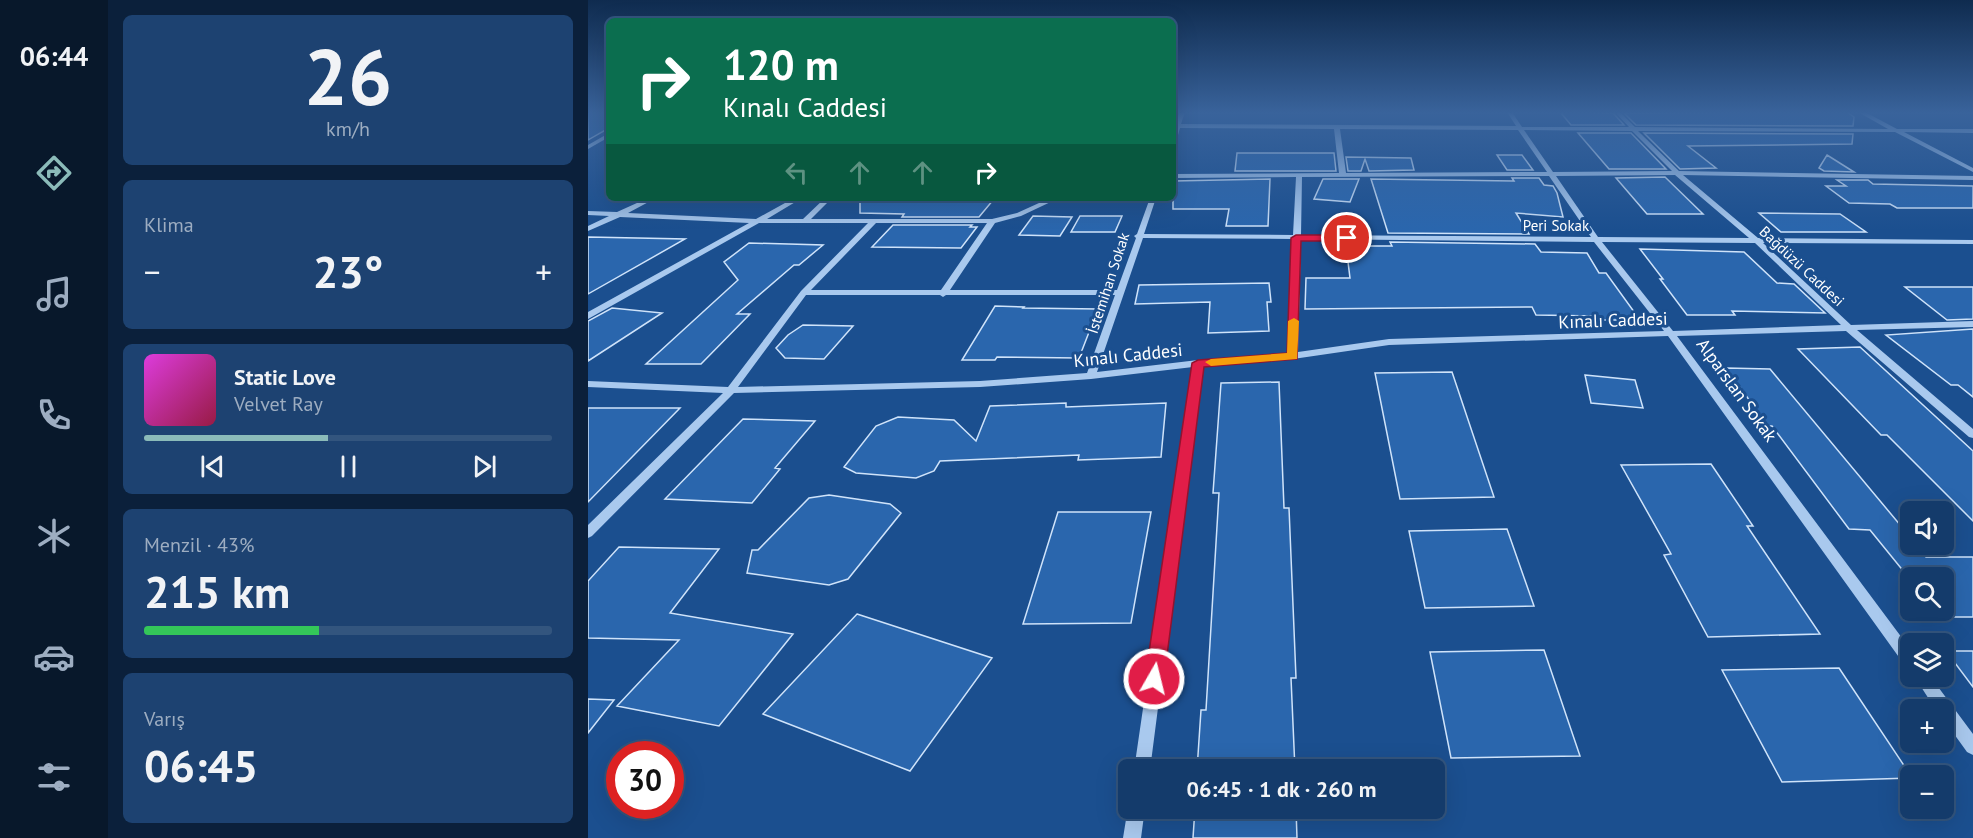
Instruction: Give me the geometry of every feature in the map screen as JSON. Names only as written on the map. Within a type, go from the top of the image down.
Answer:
[{"type":"street","points":[[1340,151],[1343,176]]},
{"type":"street","name":"Alparslan Sokak","points":[[1536,151],[1596,239],[1672,334],[1900,647]]},
{"type":"street","name":"Bağdüzü Caddesi","points":[[1657,151],[1677,173],[1756,240],[1850,329],[1973,435]]},
{"type":"street","points":[[1937,151],[1973,170]]},
{"type":"street","points":[[1958,162],[1973,162]]},
{"type":"street","points":[[1176,176],[1552,176],[1677,173],[1973,178]]},
{"type":"street","points":[[1293,356],[1299,176]]},
{"type":"street","points":[[588,229],[647,201]]},
{"type":"street","points":[[588,316],[793,201]]},
{"type":"street","points":[[805,221],[826,201]]},
{"type":"street","points":[[588,213],[754,221],[992,221],[1019,215],[1049,201]]},
{"type":"street","name":"İstemihan Sokak","points":[[1091,376],[1152,201]]},
{"type":"street","points":[[943,294],[992,221]]},
{"type":"street","points":[[588,533],[731,390],[804,293],[873,222]]},
{"type":"street","name":"Peri Sokak","points":[[1138,236],[1973,242]]},
{"type":"street","points":[[804,293],[1120,292]]},
{"type":"street","name":"Kınalı Caddesi","points":[[588,384],[731,390],[980,384],[1091,376],[1198,363],[1293,356],[1389,342],[1973,324]]},
{"type":"street","points":[[1144,759],[1198,363]]},
{"type":"street","points":[[1929,687],[1973,747]]},
{"type":"street","points":[[1132,838],[1135,819]]},
{"type":"building","points":[[1594,151],[1649,151],[1666,169],[1609,169]]},
{"type":"building","points":[[1662,151],[1694,151],[1716,168],[1680,169]]},
{"type":"building","points":[[1237,153],[1334,153],[1336,171],[1235,171]]},
{"type":"building","points":[[1497,155],[1522,155],[1533,170],[1507,170]]},
{"type":"building","points":[[1827,155],[1854,172],[1824,171],[1819,168]]},
{"type":"building","points":[[1346,157],[1411,158],[1414,170],[1369,171],[1365,159],[1361,171],[1348,171]]},
{"type":"building","points":[[1665,177],[1703,214],[1647,214],[1616,178]]},
{"type":"building","points":[[1512,178],[1539,178],[1544,185],[1553,186],[1563,217],[1516,213],[1529,234],[1388,233],[1371,179],[1514,181]]},
{"type":"building","points":[[1270,179],[1268,226],[1226,226],[1229,209],[1173,209],[1173,201],[1176,201],[1176,181]]},
{"type":"building","points":[[1323,179],[1359,179],[1350,202],[1314,199]]},
{"type":"building","points":[[1837,180],[1868,180],[1873,184],[1973,186],[1973,208],[1897,208],[1890,204],[1849,203],[1826,186],[1846,186]]},
{"type":"building","points":[[860,201],[992,201],[979,217],[902,217],[904,214],[860,213]]},
{"type":"building","points":[[1759,213],[1840,214],[1866,232],[1781,232]]},
{"type":"building","points":[[1033,216],[1072,217],[1060,236],[1019,235]]},
{"type":"building","points":[[1080,216],[1122,216],[1115,232],[1071,232]]},
{"type":"building","points":[[893,225],[972,225],[970,227],[977,227],[961,248],[872,247]]},
{"type":"building","points":[[588,237],[685,239],[588,294]]},
{"type":"building","points":[[1390,242],[1535,244],[1541,252],[1587,253],[1599,273],[1606,273],[1640,320],[1597,320],[1595,316],[1536,315],[1532,307],[1305,309],[1306,278],[1350,278],[1346,246],[1392,246]]},
{"type":"building","points":[[749,243],[823,245],[799,265],[794,265],[737,314],[750,314],[701,364],[646,364],[738,280],[724,262]]},
{"type":"building","points":[[1640,249],[1744,252],[1777,283],[1794,284],[1825,313],[1732,311],[1735,315],[1687,315]]},
{"type":"building","points":[[1269,283],[1271,302],[1267,302],[1269,331],[1208,333],[1210,302],[1135,304],[1139,285]]},
{"type":"building","points":[[1905,287],[1973,287],[1973,319],[1947,320]]},
{"type":"building","points":[[995,306],[1098,309],[1079,358],[997,357],[995,360],[962,360]]},
{"type":"building","points":[[612,308],[662,313],[588,361],[588,321]]},
{"type":"building","points":[[803,325],[853,326],[824,359],[785,358],[776,348],[788,335]]},
{"type":"building","points":[[1973,329],[1973,397],[1958,385],[1951,385],[1886,335]]},
{"type":"building","points":[[1860,347],[1973,451],[1973,521],[1887,435],[1881,435],[1798,349]]},
{"type":"building","points":[[1726,368],[1770,369],[1900,525],[1900,555],[1973,557],[1973,617],[1954,617],[1954,567],[1900,567],[1870,530],[1849,529],[1772,426],[1768,426]]},
{"type":"building","points":[[1452,372],[1494,497],[1400,499],[1375,373]]},
{"type":"building","points":[[1585,375],[1635,380],[1643,408],[1591,403]]},
{"type":"building","points":[[1279,382],[1284,508],[1289,508],[1296,678],[1291,678],[1295,759],[1198,759],[1201,710],[1206,710],[1219,493],[1213,493],[1221,383]]},
{"type":"building","points":[[1066,403],[1066,407],[1166,403],[1161,457],[1078,460],[1079,455],[940,461],[934,471],[916,478],[856,473],[844,467],[876,426],[898,417],[954,420],[976,441],[990,406]]},
{"type":"building","points":[[588,408],[680,408],[588,502]]},
{"type":"building","points":[[743,419],[815,421],[775,468],[780,469],[752,503],[665,499]]},
{"type":"building","points":[[1711,464],[1753,526],[1747,526],[1820,634],[1708,637],[1664,555],[1671,554],[1621,465]]},
{"type":"building","points":[[829,495],[890,504],[901,513],[848,579],[829,585],[747,573],[752,550],[758,550],[809,498]]},
{"type":"building","points":[[1058,512],[1151,512],[1131,623],[1023,624]]},
{"type":"building","points":[[1507,529],[1534,606],[1425,608],[1409,531]]},
{"type":"building","points":[[619,547],[719,549],[670,613],[793,634],[719,726],[617,706],[679,640],[588,638],[588,581]]},
{"type":"building","points":[[857,614],[992,658],[910,771],[763,714]]},
{"type":"building","points":[[1544,650],[1580,756],[1451,758],[1430,652]]},
{"type":"building","points":[[1954,651],[1973,651],[1973,687],[1954,662]]},
{"type":"building","points":[[1839,668],[1904,765],[1900,765],[1900,778],[1782,782],[1722,670]]},
{"type":"building","points":[[588,699],[614,700],[588,733]]},
{"type":"building","points":[[1194,819],[1296,819],[1297,838],[1193,838]]},
{"type":"slow traffic","points":[[1211,362],[1293,356],[1294,321]]},
{"type":"route","points":[[1154,679],[1198,363],[1293,356],[1296,238],[1347,238]]}]
